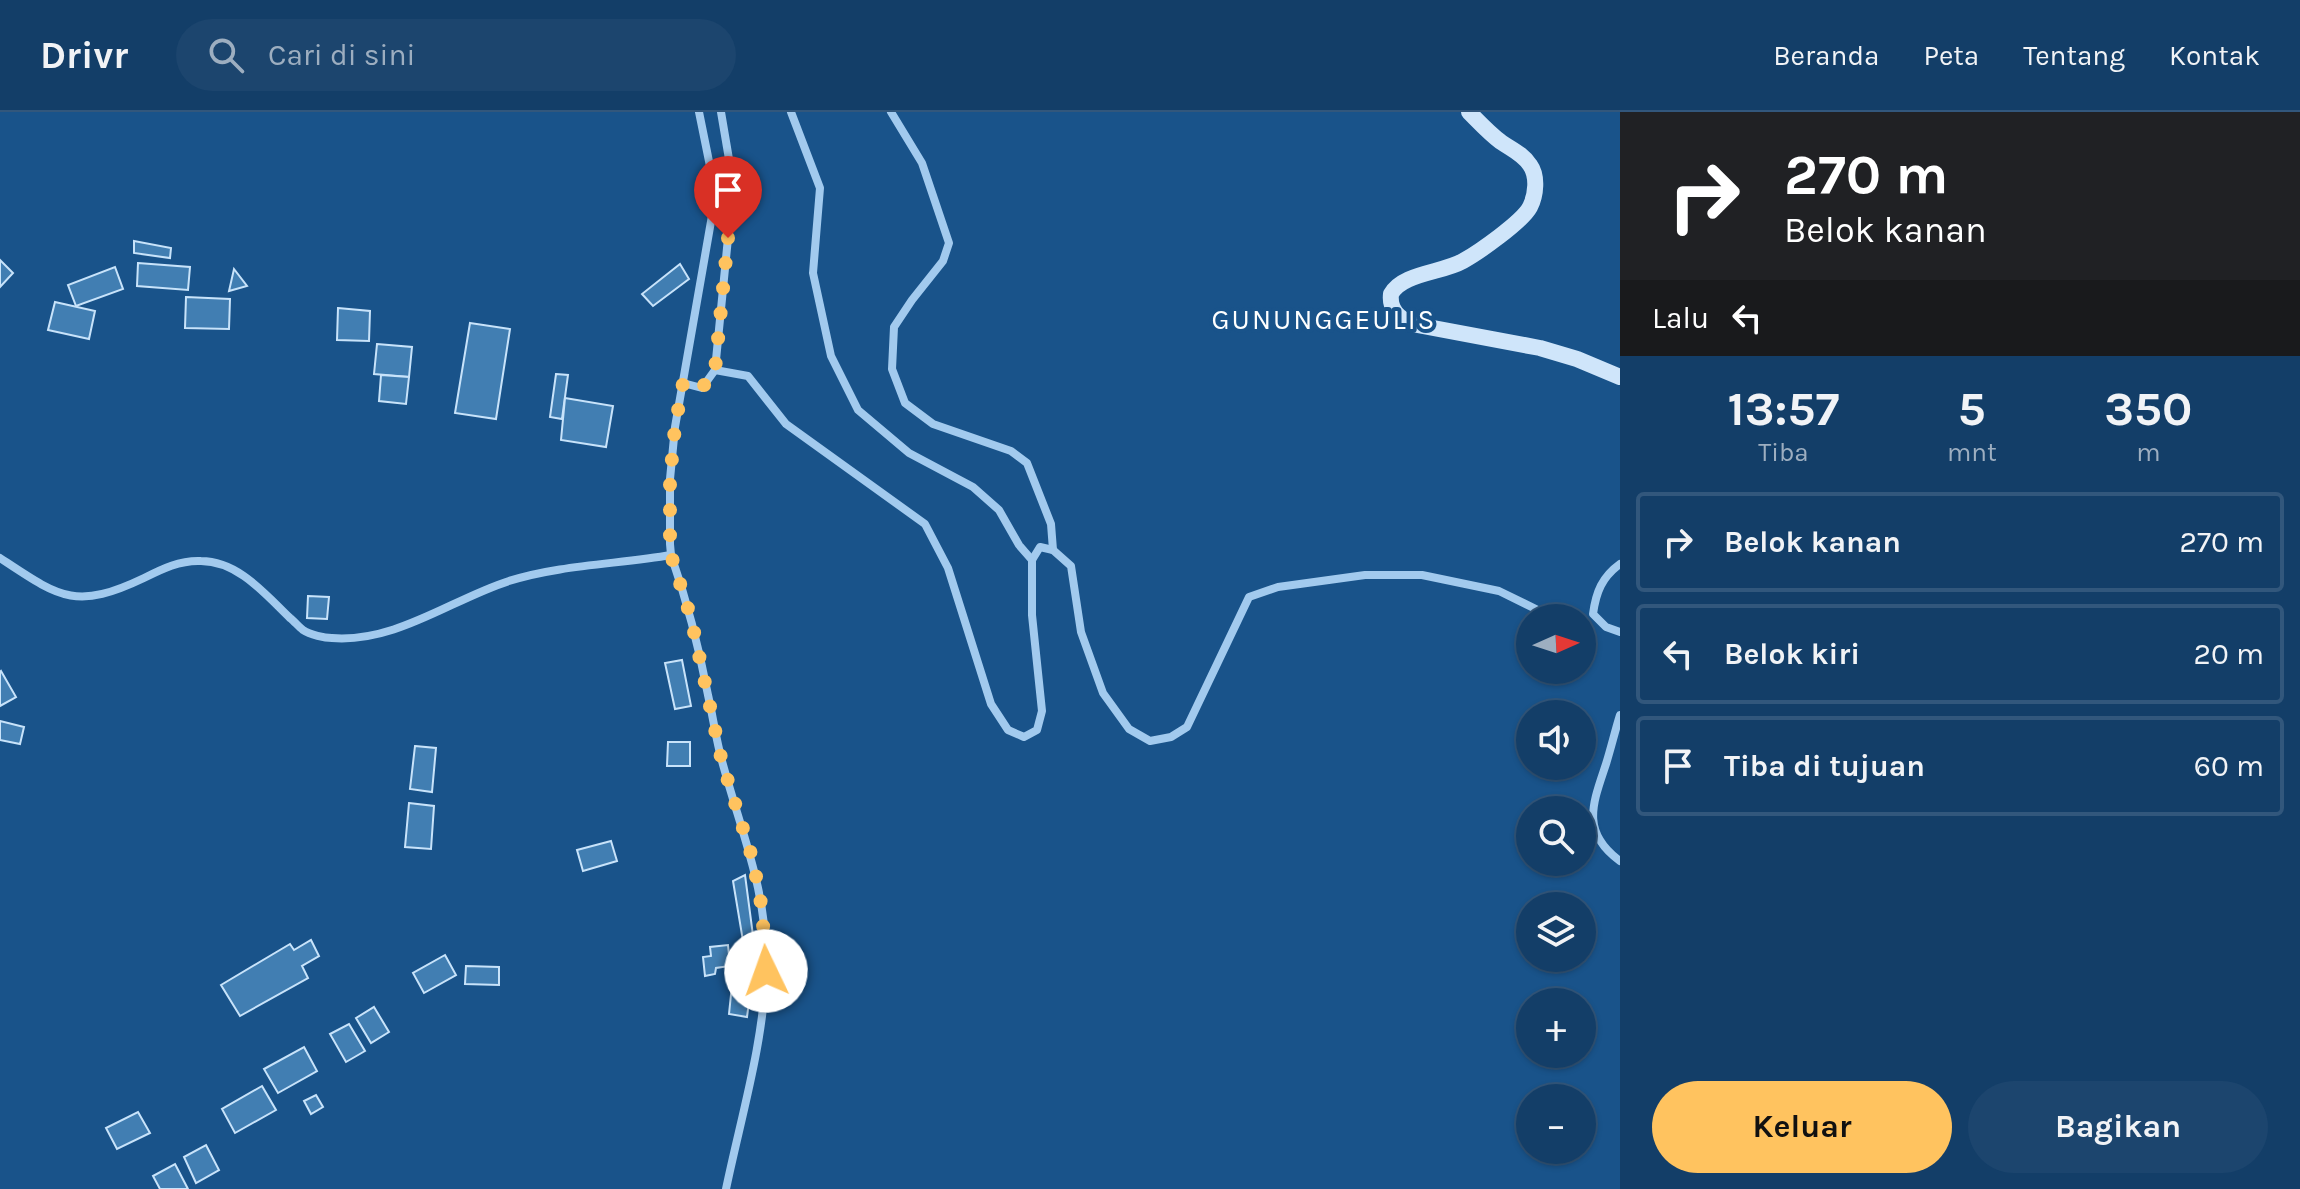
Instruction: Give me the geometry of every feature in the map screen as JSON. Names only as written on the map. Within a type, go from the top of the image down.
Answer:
[{"type":"main road","points":[[1469,112],[1500,141],[1521,154],[1531,166],[1535,180],[1531,205],[1517,222],[1463,262],[1398,284],[1391,294],[1393,310],[1412,324],[1540,348],[1620,377]]},
{"type":"street","points":[[699,112],[713,181],[713,210],[675,427],[670,479],[671,555],[691,618],[722,762],[753,860],[766,949],[755,1054],[726,1189]]},
{"type":"street","points":[[683,383],[702,388],[715,370],[728,238],[730,165],[721,112]]},
{"type":"street","points":[[791,112],[820,188],[813,273],[831,356],[858,410],[909,453],[973,487],[999,510],[1019,545],[1032,560]]},
{"type":"street","points":[[891,112],[922,163],[949,243],[943,261],[894,327],[892,369],[905,403],[933,424],[1011,451],[1027,463],[1051,524],[1053,550]]},
{"type":"street","points":[[715,370],[748,376],[786,424],[925,524],[948,568],[991,704],[1008,730],[1024,737],[1037,730],[1042,711],[1032,615],[1032,560],[1040,547],[1053,550],[1071,566],[1081,632],[1103,693],[1129,729],[1150,741],[1171,737],[1187,727],[1249,597],[1278,587],[1365,575],[1422,575],[1499,591],[1525,604]]},
{"type":"street","points":[[0,558],[24,576],[59,594],[94,597],[125,587],[180,562],[219,563],[246,577],[304,631],[332,638],[358,637],[393,629],[512,580],[671,555]]},
{"type":"street","points":[[1594,604],[1596,593],[1605,577],[1620,564]]},
{"type":"street","points":[[1596,617],[1606,627],[1620,632]]},
{"type":"street","points":[[1620,715],[1592,805],[1596,834],[1620,861]]},
{"type":"building","points":[[134,241],[171,248],[170,258],[134,253]]},
{"type":"building","points":[[0,260],[13,273],[0,287]]},
{"type":"building","points":[[138,263],[190,267],[188,290],[137,286]]},
{"type":"building","points":[[680,264],[689,279],[653,306],[642,294]]},
{"type":"building","points":[[115,267],[123,289],[76,306],[68,285]]},
{"type":"building","points":[[234,269],[247,286],[229,291]]},
{"type":"building","points":[[186,297],[230,299],[229,329],[185,328]]},
{"type":"building","points":[[55,302],[95,311],[89,339],[48,330]]},
{"type":"building","points":[[338,308],[370,311],[369,341],[337,340]]},
{"type":"building","points":[[470,323],[510,329],[496,419],[455,413]]},
{"type":"building","points":[[377,344],[412,347],[409,377],[374,374]]},
{"type":"building","points":[[556,374],[568,375],[562,419],[550,417]]},
{"type":"building","points":[[381,375],[409,377],[406,404],[379,401]]},
{"type":"building","points":[[565,398],[613,406],[606,447],[561,440]]},
{"type":"building","points":[[308,596],[329,597],[327,619],[307,618]]},
{"type":"building","points":[[682,660],[691,706],[675,709],[665,663]]},
{"type":"building","points":[[0,672],[16,697],[0,706]]},
{"type":"building","points":[[0,721],[24,727],[20,744],[0,740]]},
{"type":"building","points":[[668,742],[690,742],[690,766],[667,766]]},
{"type":"building","points":[[415,746],[436,748],[432,792],[410,789]]},
{"type":"building","points":[[409,803],[434,806],[431,849],[405,847]]},
{"type":"building","points":[[611,841],[617,861],[583,871],[577,850]]},
{"type":"building","points":[[745,875],[754,943],[743,941],[733,881]]},
{"type":"building","points":[[311,940],[319,956],[302,966],[308,978],[240,1016],[221,985],[290,944],[294,950]]},
{"type":"building","points":[[728,945],[730,966],[716,968],[715,974],[705,976],[703,957],[711,956],[710,947]]},
{"type":"building","points":[[445,955],[456,975],[424,993],[413,973]]},
{"type":"building","points":[[466,966],[499,967],[499,985],[465,984]]},
{"type":"building","points":[[732,985],[751,987],[747,1017],[729,1014]]},
{"type":"building","points":[[374,1007],[389,1032],[371,1043],[356,1018]]},
{"type":"building","points":[[349,1024],[365,1051],[346,1062],[330,1034]]},
{"type":"building","points":[[304,1047],[317,1071],[278,1093],[264,1069]]},
{"type":"building","points":[[262,1086],[276,1110],[235,1133],[222,1109]]},
{"type":"building","points":[[316,1095],[323,1107],[311,1114],[304,1101]]},
{"type":"building","points":[[138,1112],[150,1133],[117,1149],[106,1128]]},
{"type":"building","points":[[206,1145],[219,1170],[196,1183],[184,1157]]},
{"type":"building","points":[[175,1164],[188,1189],[160,1189],[153,1176]]},
{"type":"district","name":"GUNUNGGEULIS","points":[[1324,319]]},
{"type":"route","points":[[728,238],[715,370],[702,388],[683,383],[670,479],[670,544],[691,618],[722,762],[753,860],[762,909],[766,971]]}]
